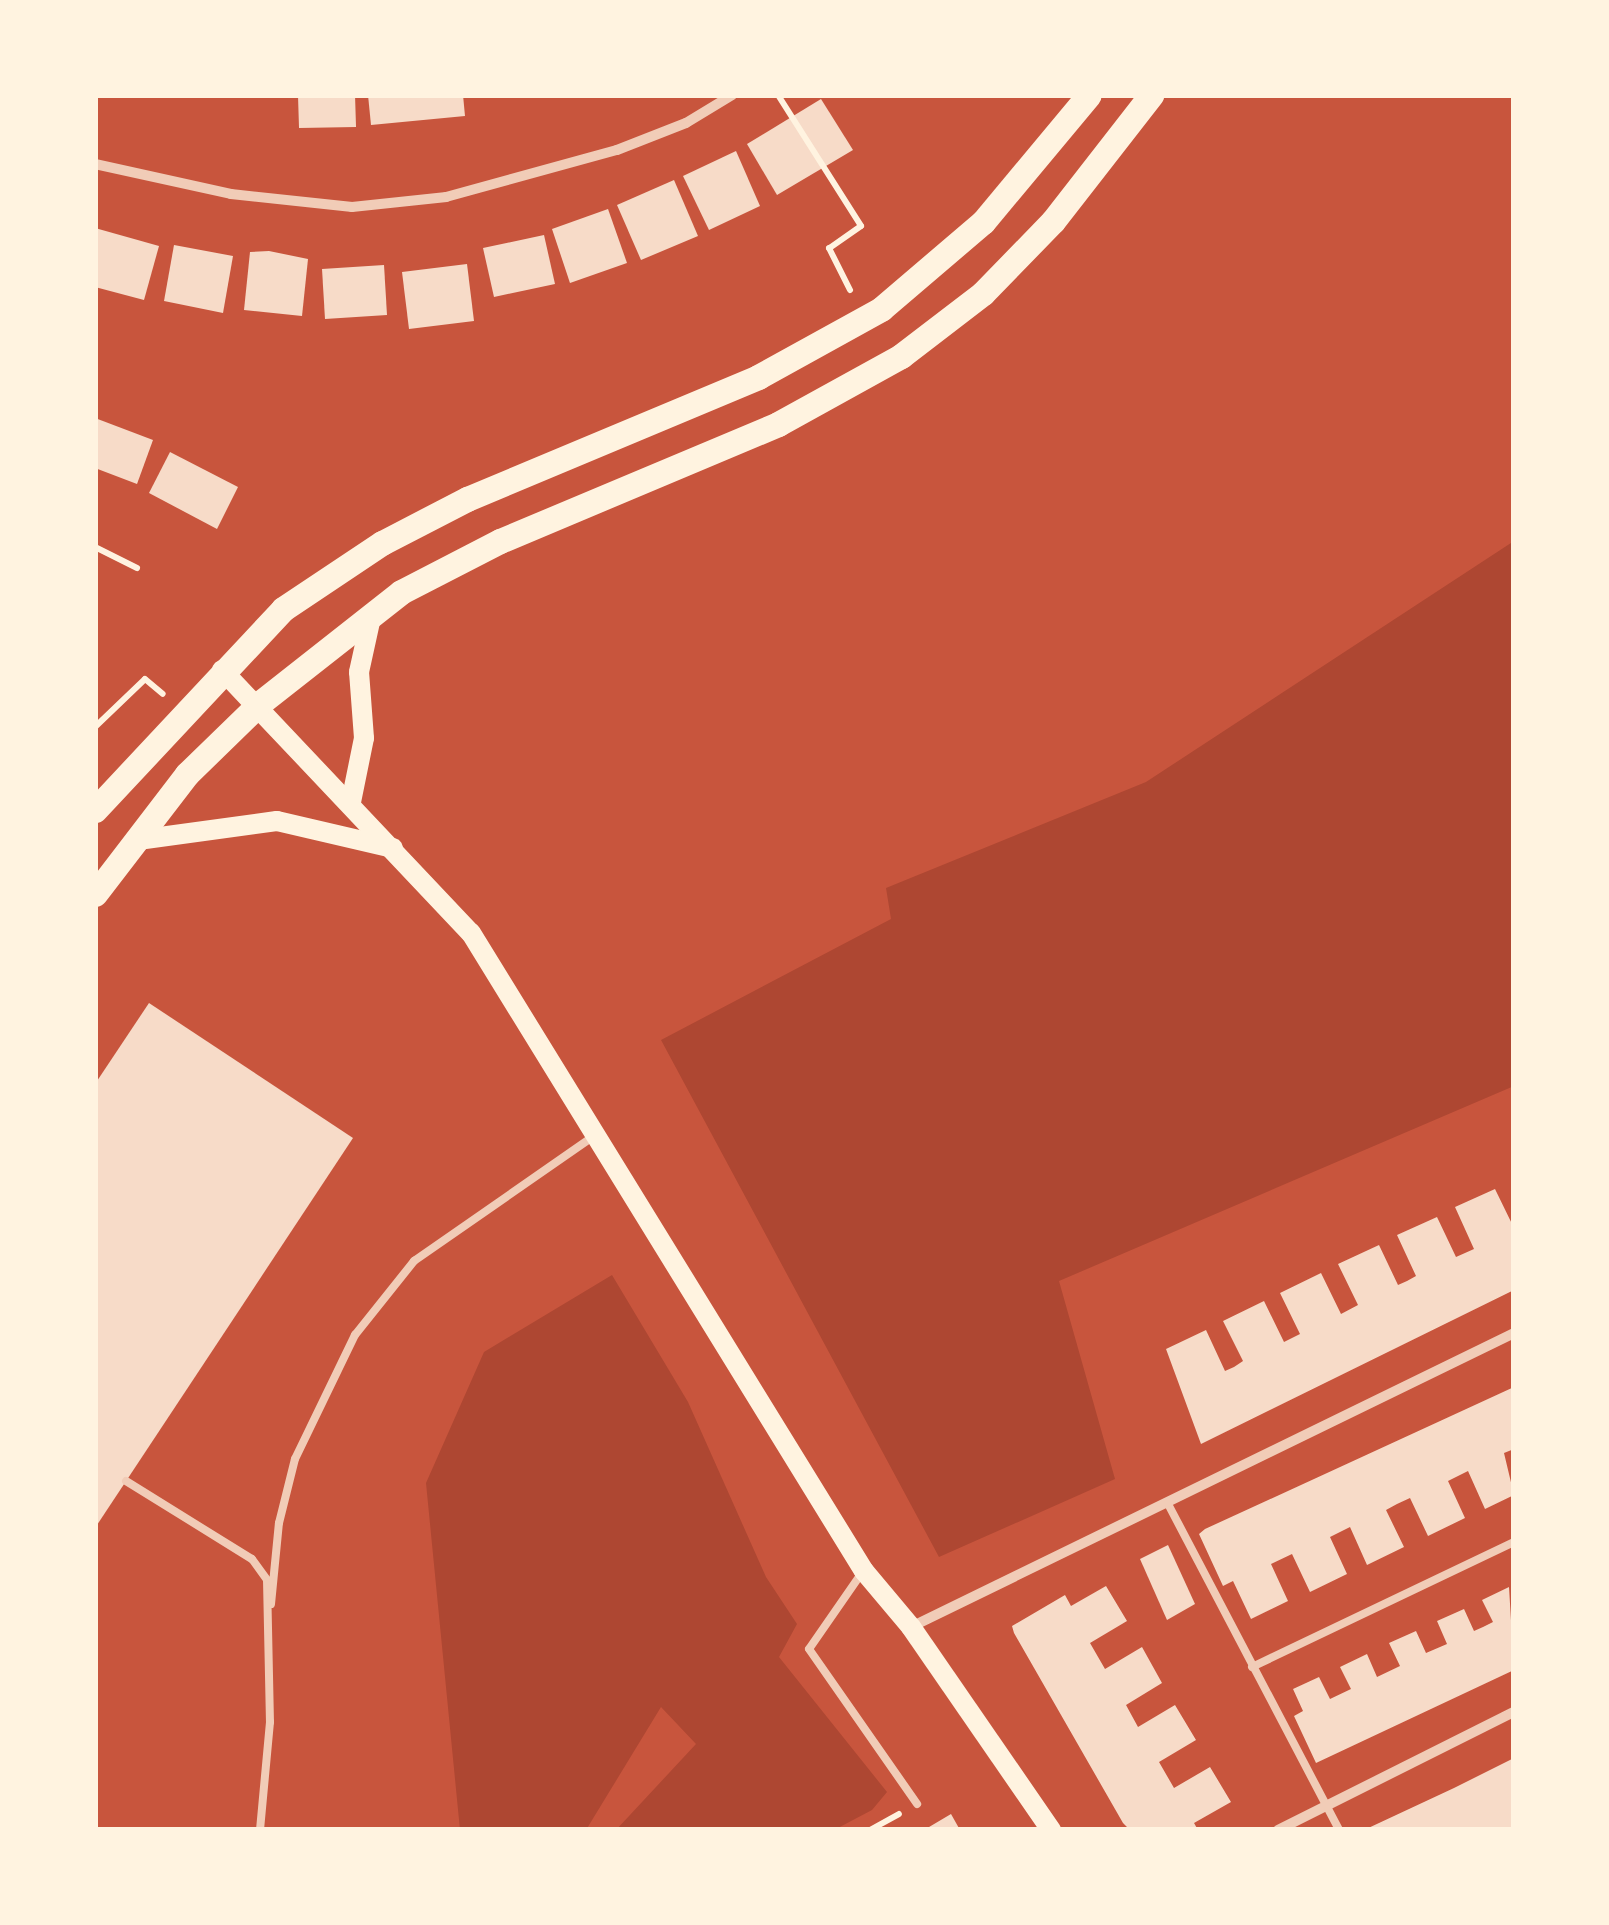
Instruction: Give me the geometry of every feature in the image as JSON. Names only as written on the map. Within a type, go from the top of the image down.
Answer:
[{"type":"main road","points":[[95,810],[283,609],[382,543],[528,470],[758,377],[864,318],[983,222],[1089,95]]},
{"type":"main road","points":[[95,894],[188,774],[260,704],[372,613],[500,541],[778,424],[901,356],[984,293],[1053,221],[1151,95]]},
{"type":"main road","points":[[351,802],[364,738],[359,672],[372,613]]},
{"type":"main road","points":[[222,670],[260,704],[470,933],[864,1571],[911,1627],[1051,1830]]},
{"type":"main road","points":[[138,840],[277,821],[393,848]]},
{"type":"street","points":[[95,164],[231,194],[352,207],[446,197],[618,150],[686,123],[732,95]]},
{"type":"street","points":[[911,1627],[1514,1333]]},
{"type":"street","points":[[1278,1830],[1514,1712]]},
{"type":"lane","points":[[260,1830],[279,1522],[295,1459],[314,1407],[354,1336],[414,1262],[597,1134]]},
{"type":"lane","points":[[126,1481],[252,1559],[267,1580],[271,1604]]},
{"type":"lane","points":[[1166,1502],[1339,1830]]},
{"type":"lane","points":[[1252,1668],[1514,1542]]},
{"type":"lane","points":[[864,1571],[809,1649],[918,1804]]},
{"type":"path","points":[[778,95],[861,226],[829,248],[864,318]]},
{"type":"path","points":[[95,547],[137,568]]},
{"type":"path","points":[[95,727],[144,678],[185,711]]},
{"type":"shaded area","points":[[1514,541],[1514,1086],[1059,1281],[1115,1479],[939,1557],[661,1040],[891,919],[886,888],[1146,782]]},
{"type":"shaded area","points":[[612,1275],[688,1402],[766,1577],[797,1624],[779,1657],[887,1792],[872,1810],[834,1830],[616,1830],[696,1744],[661,1707],[586,1830],[460,1830],[426,1483],[484,1352]]},
{"type":"building","points":[[298,95],[355,95],[356,127],[299,128]]},
{"type":"building","points":[[368,95],[463,95],[465,116],[371,125]]},
{"type":"building","points":[[821,99],[853,150],[777,195],[747,144]]},
{"type":"building","points":[[736,151],[760,206],[709,230],[683,176]]},
{"type":"building","points":[[674,180],[698,236],[641,260],[617,205]]},
{"type":"building","points":[[608,209],[627,263],[570,283],[552,229]]},
{"type":"building","points":[[95,228],[159,246],[144,300],[95,287]]},
{"type":"building","points":[[544,235],[555,284],[494,297],[483,248]]},
{"type":"building","points":[[174,245],[233,256],[223,313],[164,301]]},
{"type":"building","points":[[269,251],[308,259],[302,316],[244,310],[250,252]]},
{"type":"building","points":[[467,264],[474,321],[409,329],[402,272]]},
{"type":"building","points":[[384,265],[387,315],[325,319],[322,269]]},
{"type":"building","points":[[95,418],[153,440],[137,484],[95,468]]},
{"type":"building","points":[[170,452],[238,487],[217,529],[149,493]]},
{"type":"building","points":[[149,1003],[353,1138],[95,1528],[95,1084]]},
{"type":"building","points":[[1495,1189],[1514,1228],[1514,1290],[1201,1444],[1166,1349],[1206,1330],[1225,1371],[1234,1367],[1243,1361],[1223,1321],[1264,1301],[1284,1342],[1300,1334],[1280,1293],[1321,1273],[1341,1314],[1358,1305],[1338,1264],[1379,1245],[1398,1285],[1407,1281],[1416,1276],[1397,1235],[1437,1217],[1456,1257],[1474,1249],[1455,1207]]},
{"type":"building","points":[[1514,1387],[1514,1449],[1504,1453],[1514,1495],[1485,1509],[1468,1471],[1448,1481],[1465,1518],[1428,1536],[1410,1498],[1397,1504],[1386,1510],[1404,1547],[1367,1565],[1350,1527],[1330,1537],[1347,1574],[1310,1592],[1292,1554],[1271,1564],[1288,1601],[1251,1619],[1233,1581],[1223,1586],[1199,1534],[1205,1529]]},
{"type":"building","points":[[1168,1545],[1195,1604],[1167,1620],[1140,1559]]},
{"type":"building","points":[[1106,1586],[1127,1621],[1090,1643],[1105,1669],[1142,1647],[1162,1683],[1126,1705],[1138,1727],[1175,1705],[1196,1740],[1159,1762],[1174,1788],[1210,1767],[1231,1802],[1194,1823],[1198,1830],[1130,1830],[1123,1823],[1014,1633],[1012,1626],[1065,1595],[1071,1606]]},
{"type":"building","points":[[1509,1587],[1514,1670],[1316,1763],[1294,1716],[1303,1711],[1293,1689],[1319,1677],[1330,1699],[1351,1689],[1340,1667],[1367,1654],[1377,1677],[1400,1666],[1389,1643],[1416,1631],[1426,1653],[1447,1644],[1437,1621],[1464,1609],[1474,1631],[1483,1627],[1493,1622],[1482,1600]]},
{"type":"building","points":[[1514,1758],[1514,1830],[1364,1830],[1454,1788]]},
{"type":"building","points":[[951,1814],[960,1830],[924,1830]]}]
